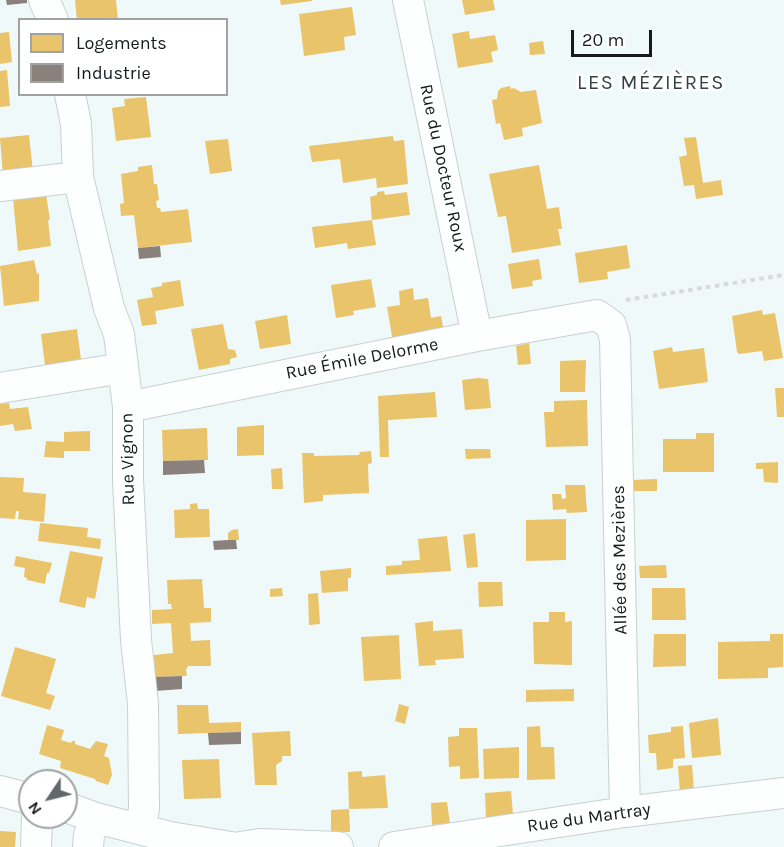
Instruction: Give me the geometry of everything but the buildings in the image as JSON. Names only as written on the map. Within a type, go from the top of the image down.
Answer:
[{"type":"street","points":[[44,0],[52,18]]},
{"type":"street","name":"Rue du Docteur Roux","points":[[408,0],[477,336]]},
{"type":"street","name":"Rue Vignon","points":[[70,96],[76,124],[78,177],[109,308],[119,334],[128,407],[128,480],[134,606],[143,704],[144,808],[141,828]]},
{"type":"street","points":[[0,186],[78,177]]},
{"type":"street","name":"Rue Émile Delorme","points":[[128,407],[477,336],[597,315]]},
{"type":"street","name":"Allée des Mezières","points":[[597,315],[611,325],[615,340],[625,812]]},
{"type":"street","points":[[0,388],[123,368]]},
{"type":"street","points":[[0,791],[18,796]]},
{"type":"street","name":"Rue du Martray","points":[[394,847],[625,812],[784,792]]},
{"type":"street","points":[[78,811],[170,837],[231,847]]},
{"type":"street","points":[[88,847],[89,835],[96,818]]},
{"type":"street","points":[[36,847],[37,829]]},
{"type":"street","points":[[240,847],[260,844],[338,847]]},
{"type":"path","points":[[597,315],[613,302],[784,275]]},
{"type":"district","name":"LES MÉZIÈRES","points":[[651,83]]}]
